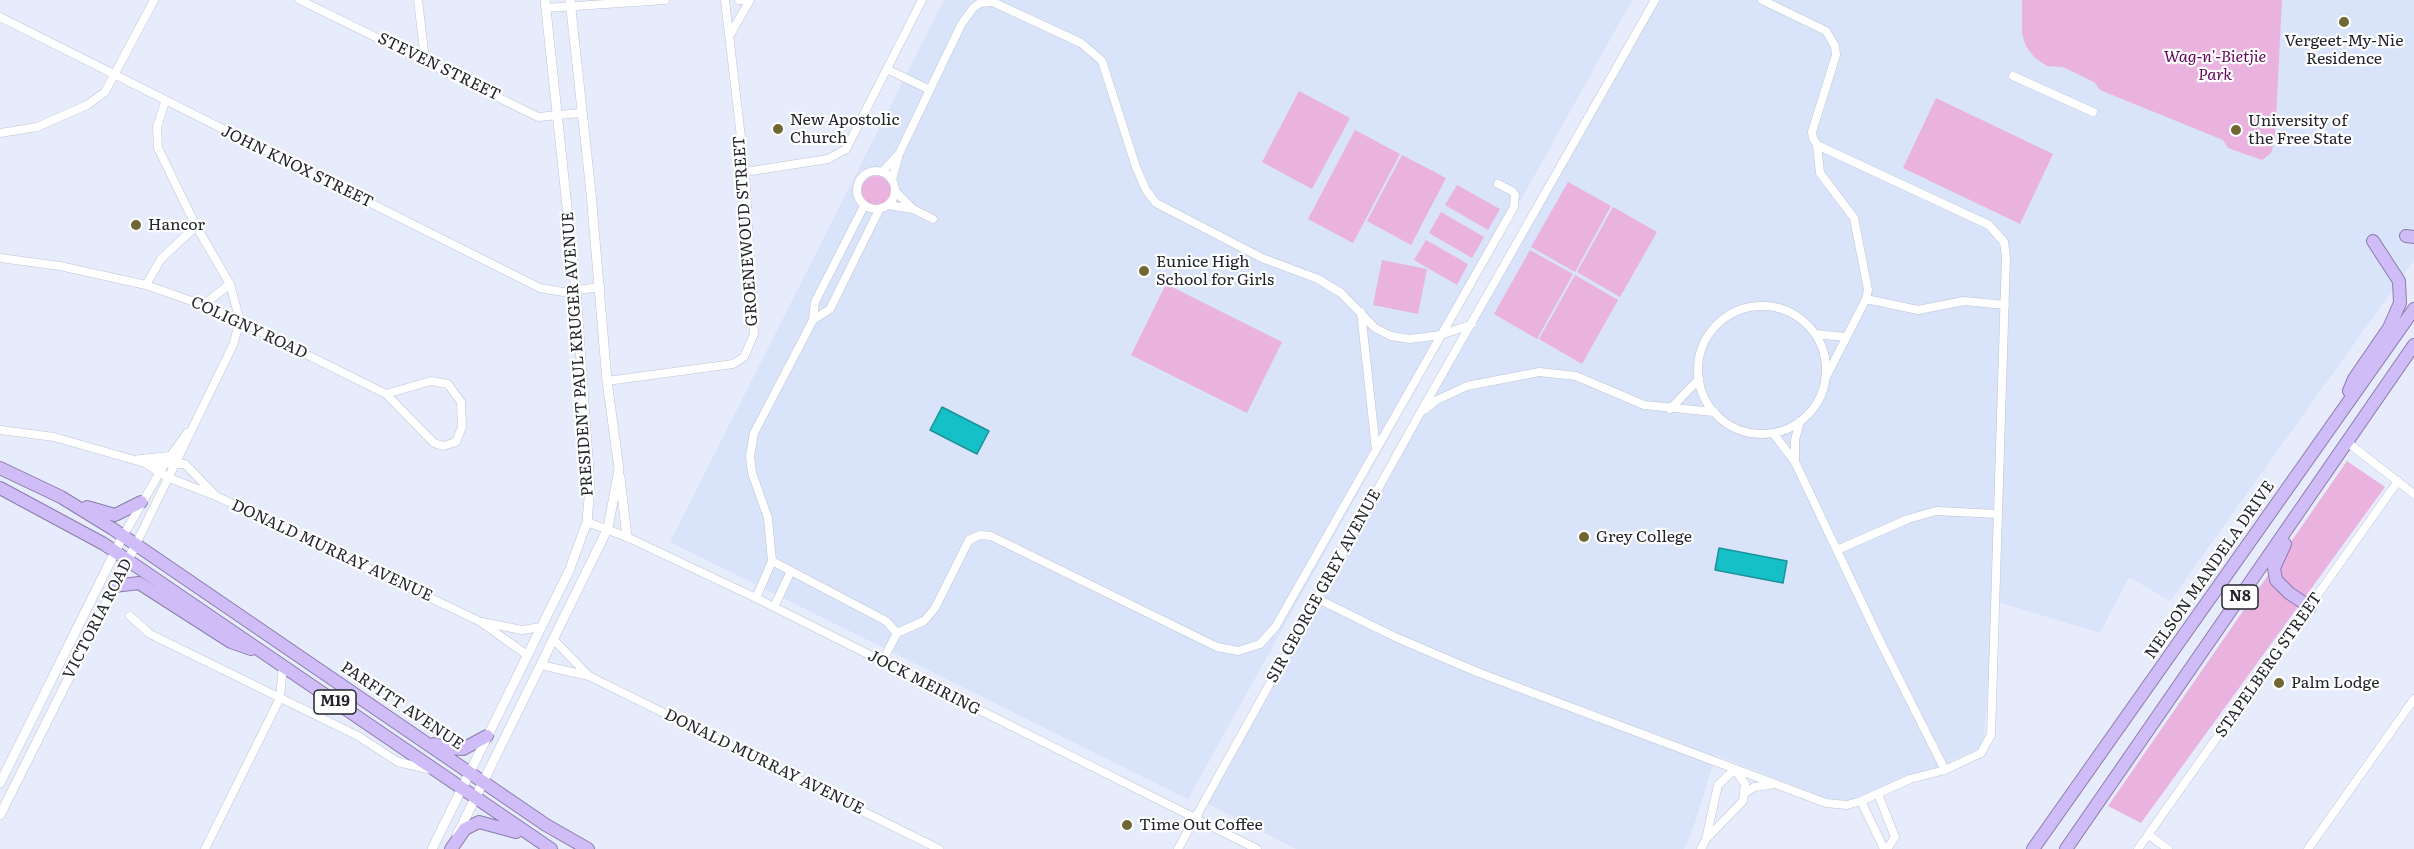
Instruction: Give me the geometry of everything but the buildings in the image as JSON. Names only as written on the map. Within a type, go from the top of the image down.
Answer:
[{"type":"highway","points":[[2347,404],[2354,379],[2389,328],[2400,303],[2399,281],[2373,241]]},
{"type":"highway","name":"NELSON MANDELA DRIVE","points":[[2033,849],[2414,309]]},
{"type":"highway","name":"N8","points":[[2066,849],[2414,345]]},
{"type":"highway","name":"M19","points":[[0,468],[61,497],[136,544]]},
{"type":"highway","name":"M19","points":[[0,488],[116,552]]},
{"type":"highway","points":[[61,497],[115,515],[141,502]]},
{"type":"highway","points":[[2307,500],[2277,560],[2274,575],[2280,585],[2310,607]]},
{"type":"highway","name":"PARFITT AVENUE","points":[[136,544],[546,825],[588,849]]},
{"type":"highway","name":"PARFITT AVENUE","points":[[116,552],[551,849]]},
{"type":"highway","points":[[114,586],[139,583],[231,642],[244,649],[258,649]]},
{"type":"highway","points":[[422,740],[445,748],[463,749],[487,736]]},
{"type":"highway","points":[[450,849],[465,829],[479,822],[492,823],[537,840]]},
{"type":"street","points":[[0,133],[37,127],[87,105],[105,92],[154,0]]},
{"type":"street","name":"STEVEN STREET","points":[[300,0],[425,59],[538,117],[581,113]]},
{"type":"street","points":[[418,0],[425,59]]},
{"type":"street","points":[[546,4],[665,0]]},
{"type":"street","name":"GROENEWOUD STREET","points":[[607,381],[723,367],[744,357],[754,334],[745,172],[729,50],[730,35],[725,0]]},
{"type":"street","points":[[730,35],[748,0],[739,0]]},
{"type":"street","points":[[745,172],[828,159],[846,149],[922,0]]},
{"type":"street","name":"SIR GEORGE GREY AVENUE","points":[[1178,849],[1419,415],[1656,0]]},
{"type":"street","points":[[1762,0],[1826,31],[1835,46],[1836,55],[1812,132],[1817,145],[1820,173],[1854,219],[1865,269],[1866,299],[1825,379],[1817,402],[1800,421],[1773,433],[1757,434],[1741,430],[1714,412],[1707,402],[1699,379],[1701,353],[1706,340],[1722,320],[1746,308],[1772,306],[1796,316],[1815,334],[1824,355],[1825,379]]},
{"type":"street","points":[[933,219],[914,209],[895,191],[892,180],[899,154],[961,25],[974,8],[985,2],[1004,6],[1081,43],[1096,54],[1108,73],[1136,167],[1146,190],[1156,203],[1262,258],[1318,279],[1341,293],[1375,328],[1391,336],[1410,339],[1441,335],[1472,324]]},
{"type":"street","name":"PRESIDENT PAUL KRUGER AVENUE","points":[[450,849],[608,528],[619,469],[607,381],[600,288],[570,3]]},
{"type":"street","name":"PRESIDENT PAUL KRUGER AVENUE","points":[[432,849],[526,655],[542,627],[581,543],[587,522],[590,487],[576,291],[556,117],[546,4]]},
{"type":"street","name":"JOHN KNOX STREET","points":[[0,17],[165,102],[540,288],[552,292],[600,288]]},
{"type":"street","points":[[887,69],[930,90]]},
{"type":"street","points":[[2013,76],[2093,112]]},
{"type":"street","points":[[165,102],[157,127],[158,148],[196,226],[230,284],[240,321]]},
{"type":"street","points":[[1318,599],[1446,659],[1826,803],[1847,805],[1861,801],[1910,779],[1945,770],[1981,753],[1991,735],[2006,257],[2004,242],[1989,225],[1817,145]]},
{"type":"street","points":[[882,172],[899,154]]},
{"type":"street","points":[[879,210],[864,206],[858,199],[857,184],[866,173],[882,172],[892,180]]},
{"type":"street","points":[[882,662],[897,633],[924,621],[935,608],[969,540],[980,535],[991,536],[1217,647],[1238,651],[1252,647],[1269,636],[1514,207],[1515,195],[1498,184]]},
{"type":"street","points":[[813,320],[830,309],[879,210],[888,205],[895,191]]},
{"type":"street","points":[[888,205],[914,209]]},
{"type":"street","points":[[756,598],[772,561],[768,518],[752,472],[752,442],[813,320],[815,302],[864,206]]},
{"type":"street","points":[[146,285],[161,259],[196,226]]},
{"type":"street","name":"COLIGNY ROAD","points":[[0,258],[60,266],[146,285],[203,305],[386,394],[434,443],[443,446],[456,442],[462,427],[461,402],[448,384],[431,381],[386,394]]},
{"type":"street","points":[[203,305],[230,284]]},
{"type":"street","points":[[1866,299],[1918,310],[1964,301],[2004,305]]},
{"type":"street","points":[[1361,312],[1377,450]]},
{"type":"street","name":"VICTORIA ROAD","points":[[0,815],[177,464],[233,345],[240,321]]},
{"type":"street","points":[[1815,334],[1845,337]]},
{"type":"street","points":[[1419,415],[1452,392],[1482,383],[1539,372],[1576,376],[1644,405],[1714,412]]},
{"type":"street","points":[[1670,409],[1699,379]]},
{"type":"street","points":[[1796,462],[1795,440],[1800,421]]},
{"type":"street","name":"VICTORIA ROAD","points":[[0,783],[141,502],[195,422]]},
{"type":"street","name":"DONALD MURRAY AVENUE","points":[[0,430],[54,437],[145,463],[177,464],[191,468],[216,496]]},
{"type":"street","points":[[1773,433],[1796,462],[1945,770]]},
{"type":"street","points":[[2347,442],[2414,494]]},
{"type":"street","points":[[132,459],[170,456]]},
{"type":"street","name":"DONALD MURRAY AVENUE","points":[[145,463],[159,473],[216,496],[481,622],[526,655]]},
{"type":"street","points":[[619,469],[627,537]]},
{"type":"street","name":"STAPELBERG STREET","points":[[2139,849],[2398,481]]},
{"type":"street","points":[[1837,550],[1908,519],[1936,511],[1998,514]]},
{"type":"street","name":"JOCK MEIRING","points":[[587,522],[608,528],[756,598],[1257,849]]},
{"type":"street","points":[[772,561],[886,621],[897,633]]},
{"type":"street","points":[[774,607],[791,571]]},
{"type":"street","name":"PARFITT AVENUE","points":[[130,616],[150,634],[358,736],[398,762],[415,768],[434,770]]},
{"type":"street","name":"DONALD MURRAY AVENUE","points":[[481,622],[522,630],[542,627]]},
{"type":"street","name":"DONALD MURRAY AVENUE","points":[[553,639],[589,676]]},
{"type":"street","name":"DONALD MURRAY AVENUE","points":[[541,665],[589,676],[939,849]]},
{"type":"street","points":[[205,849],[280,698],[283,666]]},
{"type":"street","points":[[48,686],[63,689]]},
{"type":"street","points":[[2308,849],[2414,699]]},
{"type":"street","points":[[1706,839],[1740,805],[1745,793],[1745,784],[1735,770]]},
{"type":"street","points":[[1701,849],[1706,839],[1718,785],[1735,770]]},
{"type":"street","points":[[1745,793],[1762,785],[1774,785]]},
{"type":"street","points":[[1861,801],[1885,849],[1895,837],[1878,794]]},
{"type":"street","points":[[2149,836],[2168,849]]},
{"type":"shaded area","name":"Eunice High School for Girls","points":[[944,0],[1632,0],[1188,799],[670,542]]},
{"type":"shaded area","name":"Grey College","points":[[1660,0],[2414,0],[2414,260],[2170,601],[2129,577],[2100,633],[1995,601],[1983,746],[1941,766],[1840,804],[1716,755],[1694,826],[1684,849],[1296,849],[1202,801],[1414,416]]},
{"type":"green space","name":"Wag-n'-Bietjie Park","points":[[2022,0],[2282,0],[2275,139],[2271,153],[2262,160],[2228,148],[2223,140],[2100,90],[2094,82],[2063,67],[2047,66],[2035,58],[2026,46],[2022,34]]},
{"type":"green space","points":[[1299,91],[1350,118],[1312,189],[1262,162]]},
{"type":"green space","points":[[1936,98],[2053,154],[2020,224],[1903,168]]},
{"type":"green space","points":[[1355,130],[1400,154],[1353,243],[1308,219]]},
{"type":"green space","points":[[1402,155],[1446,178],[1411,245],[1367,221]]},
{"type":"green space","points":[[876,176],[882,177],[890,185],[890,197],[882,205],[876,206],[870,205],[862,197],[861,191],[862,185],[870,177]]},
{"type":"green space","points":[[1568,182],[1611,206],[1575,272],[1531,247]]},
{"type":"green space","points":[[1457,185],[1500,209],[1488,230],[1445,205]]},
{"type":"green space","points":[[1613,207],[1657,232],[1620,297],[1577,272]]},
{"type":"green space","points":[[1441,212],[1484,237],[1472,258],[1429,233]]},
{"type":"green space","points":[[1426,240],[1468,264],[1457,285],[1414,260]]},
{"type":"green space","points":[[1530,250],[1573,274],[1537,339],[1494,314]]},
{"type":"green space","points":[[1382,260],[1427,269],[1418,314],[1373,305]]},
{"type":"green space","points":[[1575,275],[1618,300],[1582,364],[1539,339]]},
{"type":"green space","points":[[1166,284],[1282,342],[1247,413],[1131,355]]},
{"type":"green space","points":[[2347,461],[2385,487],[2141,823],[2108,806]]},
{"type":"water","points":[[942,407],[989,431],[977,454],[930,430]]},
{"type":"water","points":[[1719,548],[1787,561],[1783,583],[1715,570]]},
{"type":"place","name":"Vergeet-My-Nie Residence","points":[[2344,22]]},
{"type":"place","name":"New Apostolic Church","points":[[778,129]]},
{"type":"place","name":"University of the Free State","points":[[2236,130]]},
{"type":"place","name":"Hancor","points":[[136,225]]},
{"type":"place","name":"Eunice High School for Girls","points":[[1144,271]]},
{"type":"place","name":"Grey College","points":[[1584,537]]},
{"type":"place","name":"Palm Lodge","points":[[2279,683]]},
{"type":"place","name":"Time Out Coffee","points":[[1127,825]]}]
